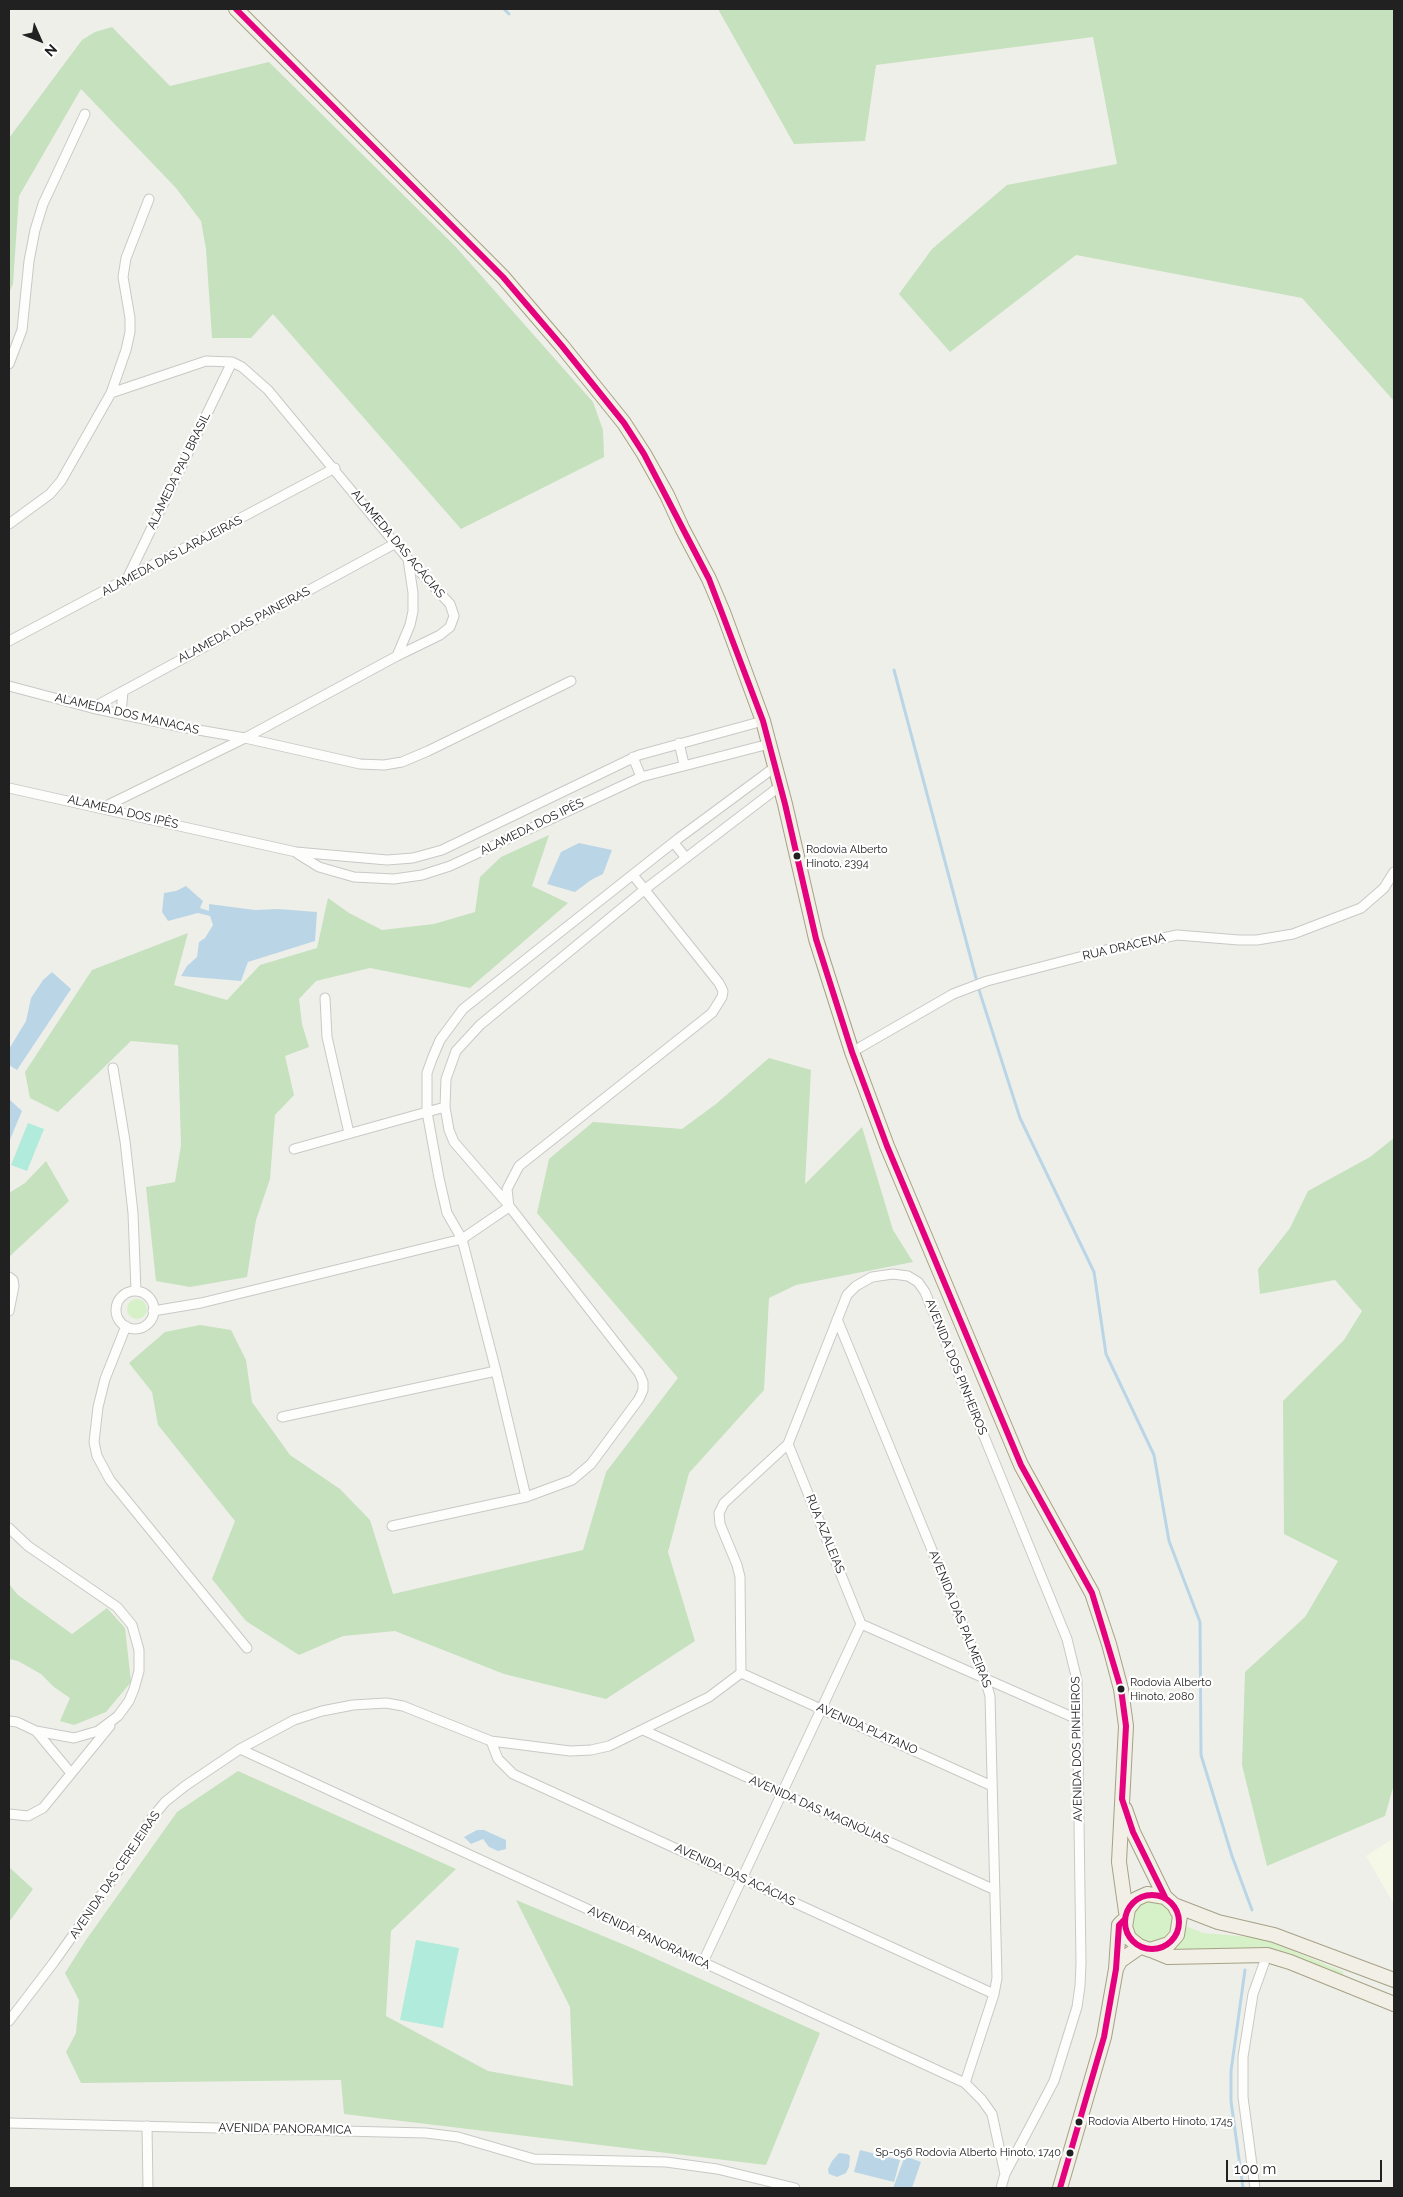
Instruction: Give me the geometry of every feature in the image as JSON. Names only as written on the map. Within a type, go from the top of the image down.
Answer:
[{"type":"main road","points":[[236,9],[503,278],[562,346],[624,423],[667,495],[709,579],[763,721],[816,939],[852,1052],[887,1146],[1021,1465],[1092,1593],[1121,1689],[1126,1726],[1119,1862],[1126,1933],[1134,1943],[1168,1957],[1267,1955],[1290,1962],[1394,2004]]},
{"type":"main road","points":[[1116,1969],[1120,1961],[1144,1948],[1163,1948],[1177,1935],[1180,1916],[1133,1832],[1122,1799]]},
{"type":"main road","points":[[1060,2188],[1104,2037],[1116,1969],[1120,1925],[1131,1904],[1141,1896],[1153,1894],[1218,1922],[1274,1935],[1394,1980]]},
{"type":"street","points":[[9,364],[22,330],[29,260],[35,230],[43,204],[85,114]]},
{"type":"street","points":[[9,524],[56,488],[111,393],[126,350],[130,332],[130,318],[123,277],[126,258],[149,199]]},
{"type":"street","points":[[111,393],[195,364],[218,360],[232,362]]},
{"type":"street","name":"ALAMEDA DAS ACÁCIAS","points":[[104,808],[245,738],[397,656],[440,635],[453,622],[453,610],[450,604],[408,559],[268,390],[254,376],[232,362]]},
{"type":"street","name":"ALAMEDA PAU BRASIL","points":[[126,581],[232,362]]},
{"type":"street","name":"ALAMEDA DAS LARAJEIRAS","points":[[9,641],[126,581],[334,468]]},
{"type":"street","name":"ALAMEDA DAS PAINEIRAS","points":[[92,708],[396,543]]},
{"type":"street","points":[[397,656],[410,625],[413,611],[413,592],[408,559]]},
{"type":"street","name":"ALAMEDA DOS MANACAS","points":[[9,686],[92,708],[245,738],[360,764],[384,765],[402,762],[428,751],[571,681]]},
{"type":"street","points":[[121,714],[123,691]]},
{"type":"street","name":"ALAMEDA DOS IPÊS","points":[[9,788],[296,852],[387,860],[413,858],[442,850],[470,838],[633,758],[763,721]]},
{"type":"street","points":[[679,744],[684,764]]},
{"type":"street","name":"ALAMEDA DOS IPÊS","points":[[296,852],[319,867],[354,877],[394,879],[422,875],[450,866],[641,777],[684,764],[769,744]]},
{"type":"street","points":[[633,758],[641,777]]},
{"type":"street","points":[[526,1497],[462,1239],[447,1213],[427,1112],[427,1073],[440,1040],[464,1009],[697,825],[775,767]]},
{"type":"street","points":[[392,1526],[526,1497],[558,1487],[582,1474],[643,1390],[643,1382],[639,1373],[509,1207],[454,1142],[448,1130],[445,1107],[446,1079],[456,1051],[480,1025],[644,890],[780,786]]},
{"type":"street","points":[[697,825],[709,839]]},
{"type":"street","points":[[674,843],[686,858]]},
{"type":"street","name":"RUA DRACENA","points":[[852,1052],[968,987],[987,981],[1106,950],[1177,935],[1257,940],[1293,934],[1361,908],[1374,898],[1394,872]]},
{"type":"street","points":[[509,1207],[507,1189],[519,1166],[712,1013],[722,998],[723,991],[719,983],[633,875]]},
{"type":"street","points":[[325,998],[327,1037],[349,1133]]},
{"type":"street","points":[[113,1068],[125,1141],[133,1213],[136,1291]]},
{"type":"street","points":[[294,1149],[445,1107]]},
{"type":"street","points":[[153,1311],[201,1303],[462,1239],[509,1207]]},
{"type":"street","name":"AVENIDA DOS PINHEIROS","points":[[837,1319],[847,1295],[856,1286],[872,1278],[893,1274],[908,1276],[918,1282],[925,1292],[1067,1639],[1077,1680],[1082,1963],[1078,2000],[1054,2082],[1005,2174],[1001,2188]]},
{"type":"street","points":[[9,1277],[13,1280],[14,1295],[9,1311]]},
{"type":"street","points":[[136,1291],[149,1298],[153,1311],[146,1325],[134,1329],[126,1326],[119,1320],[116,1314],[117,1302],[124,1294],[136,1291]]},
{"type":"street","points":[[741,1673],[740,1577],[720,1524],[719,1513],[724,1502],[788,1444],[837,1319]]},
{"type":"street","name":"AVENIDA DAS PALMEIRAS","points":[[837,1319],[985,1679],[990,1696],[997,1978],[994,1994],[965,2083]]},
{"type":"street","points":[[126,1326],[104,1379],[98,1407],[94,1442],[97,1456],[110,1480],[247,1648]]},
{"type":"street","points":[[282,1417],[496,1371]]},
{"type":"street","name":"RUA AZALEIAS","points":[[788,1444],[862,1624]]},
{"type":"street","points":[[9,1528],[28,1546],[117,1607],[132,1625],[139,1650],[139,1671],[134,1689],[118,1716],[70,1772],[43,1808],[28,1816],[9,1814]]},
{"type":"street","points":[[703,1962],[862,1624],[1077,1720]]},
{"type":"street","name":"AVENIDA PLATANO","points":[[741,1673],[992,1786]]},
{"type":"street","name":"AVENIDA DAS CEREJEIRAS","points":[[9,2021],[65,1947],[156,1813],[166,1802],[185,1786],[240,1749],[303,1717],[352,1705],[386,1703],[403,1706],[491,1741],[570,1750],[591,1750],[609,1746],[709,1697],[741,1673]]},
{"type":"street","points":[[9,1721],[17,1722],[36,1731],[74,1738],[98,1732],[118,1716]]},
{"type":"street","name":"AVENIDA DAS MAGNÓLIAS","points":[[644,1730],[995,1890]]},
{"type":"street","points":[[36,1731],[70,1772]]},
{"type":"street","name":"AVENIDA DAS ACÁCIAS","points":[[491,1741],[498,1758],[513,1774],[994,1994]]},
{"type":"street","name":"AVENIDA PANORAMICA","points":[[240,1749],[965,2083],[982,2100],[992,2114],[1005,2174]]},
{"type":"street","points":[[1255,2188],[1243,2096],[1243,2056],[1253,1994],[1267,1955]]},
{"type":"street","name":"AVENIDA PANORAMICA","points":[[9,2123],[426,2133],[458,2137],[534,2159],[666,2162],[717,2168],[795,2188]]},
{"type":"street","points":[[146,2126],[148,2188]]},
{"type":"shaded area","points":[[1394,1838],[1394,1904],[1366,1856]]},
{"type":"green space","points":[[718,9],[1394,9],[1394,401],[1302,298],[1076,255],[950,352],[899,294],[932,249],[1007,185],[1117,164],[1093,37],[876,65],[865,141],[794,144]]},
{"type":"green space","points":[[112,27],[170,86],[269,62],[455,246],[593,402],[603,430],[604,457],[461,529],[273,314],[251,338],[212,338],[206,249],[201,221],[176,188],[81,89],[19,196],[13,284],[9,293],[9,138],[82,40],[95,32]]},
{"type":"green space","points":[[549,835],[532,886],[568,903],[470,988],[370,968],[316,981],[299,999],[302,1024],[309,1047],[285,1056],[294,1095],[275,1115],[270,1179],[256,1220],[247,1277],[190,1287],[156,1281],[146,1187],[175,1182],[181,1145],[178,1045],[131,1041],[58,1112],[30,1098],[25,1072],[92,970],[188,933],[174,985],[227,1000],[260,965],[317,948],[328,898],[349,913],[382,930],[434,924],[475,912],[480,877],[501,857]]},
{"type":"green space","points":[[769,1058],[811,1070],[805,1184],[862,1127],[893,1230],[913,1262],[796,1285],[769,1298],[764,1390],[689,1473],[668,1552],[695,1641],[606,1699],[504,1674],[395,1631],[343,1636],[299,1655],[246,1621],[212,1579],[235,1521],[158,1425],[152,1392],[129,1363],[165,1332],[200,1325],[231,1330],[246,1360],[252,1402],[290,1455],[340,1489],[370,1520],[393,1594],[583,1550],[606,1472],[678,1378],[537,1213],[549,1159],[593,1122],[682,1129],[716,1104]]},
{"type":"green space","points":[[28,1123],[44,1129],[27,1171],[11,1165]]},
{"type":"green space","points":[[1394,1138],[1394,1784],[1385,1816],[1267,1866],[1242,1765],[1245,1672],[1305,1617],[1338,1561],[1284,1534],[1283,1401],[1344,1340],[1362,1311],[1335,1280],[1260,1294],[1258,1269],[1290,1228],[1308,1191],[1370,1157]]},
{"type":"green space","points":[[46,1161],[69,1201],[9,1257],[9,1193],[25,1183]]},
{"type":"green space","points":[[133,1299],[141,1299],[147,1305],[147,1313],[141,1319],[133,1319],[127,1313],[127,1305]]},
{"type":"green space","points":[[9,1584],[18,1595],[72,1634],[107,1608],[125,1628],[131,1682],[106,1712],[74,1725],[60,1721],[70,1698],[54,1687],[41,1674],[18,1661],[9,1659]]},
{"type":"green space","points":[[238,1771],[456,1869],[391,1931],[386,2016],[488,2071],[573,2086],[570,2007],[516,1900],[632,1948],[820,2033],[766,2165],[344,2114],[341,2080],[81,2083],[66,2052],[76,2033],[79,2000],[65,1973],[86,1940],[177,1812]]},
{"type":"green space","points":[[9,1867],[33,1889],[9,1922]]},
{"type":"green space","points":[[1151,1900],[1166,1906],[1172,1921],[1166,1936],[1151,1942],[1136,1936],[1130,1921],[1136,1906]]},
{"type":"green space","points":[[1183,1925],[1203,1933],[1262,1938],[1344,1972],[1342,1977],[1260,1947],[1171,1953],[1181,1938]]},
{"type":"green space","points":[[416,1940],[459,1948],[443,2028],[400,2020]]},
{"type":"water","points":[[579,843],[612,850],[603,874],[575,892],[547,884],[561,852]]},
{"type":"water","points":[[186,886],[203,901],[200,908],[209,911],[209,904],[255,910],[278,909],[317,912],[315,941],[248,962],[241,981],[181,976],[187,966],[197,957],[199,942],[205,938],[213,925],[210,916],[198,913],[168,921],[162,912],[164,893],[176,891]]},
{"type":"water","points":[[52,972],[71,989],[17,1070],[9,1065],[9,1049],[26,1021],[31,998],[43,980]]},
{"type":"water","points":[[9,1099],[22,1111],[9,1142]]},
{"type":"water","points":[[477,1830],[484,1830],[506,1840],[506,1849],[498,1851],[489,1847],[483,1839],[471,1844],[464,1837]]},
{"type":"water","points":[[860,2150],[900,2160],[894,2182],[854,2172]]},
{"type":"water","points":[[839,2153],[850,2156],[849,2167],[846,2173],[837,2177],[829,2174],[828,2169]]},
{"type":"water","points":[[905,2156],[921,2162],[912,2188],[893,2188]]},
{"type":"waterway","points":[[504,9],[509,14]]},
{"type":"waterway","points":[[894,670],[980,993],[1020,1118],[1094,1272],[1106,1354],[1154,1455],[1169,1541],[1200,1622],[1201,1755],[1232,1856],[1252,1910]]},
{"type":"waterway","points":[[1243,2188],[1231,2101],[1231,2071],[1245,1970]]},
{"type":"transit line","points":[[236,9],[503,277],[562,346],[624,423],[644,454],[709,579],[763,721],[785,804],[816,939],[852,1052],[887,1146],[1021,1465],[1092,1593],[1121,1689],[1126,1726],[1122,1799],[1133,1832],[1165,1897]]},
{"type":"transit line","points":[[1147,1895],[1157,1895],[1167,1899],[1175,1907],[1179,1922],[1175,1937],[1167,1945],[1157,1949],[1147,1949],[1137,1945],[1129,1937],[1125,1927],[1125,1917],[1129,1907],[1137,1899],[1147,1895]]},
{"type":"transit line","points":[[1060,2188],[1104,2037],[1116,1969],[1119,1925],[1125,1919]]},
{"type":"place","name":"Rodovia Alberto Hinoto, 2394","points":[[797,856]]},
{"type":"place","name":"Rodovia Alberto Hinoto, 2080","points":[[1121,1689]]},
{"type":"place","name":"Rodovia Alberto Hinoto, 1745","points":[[1079,2122]]},
{"type":"place","name":"Sp-056 Rodovia Alberto Hinoto, 1740","points":[[1070,2153]]}]
